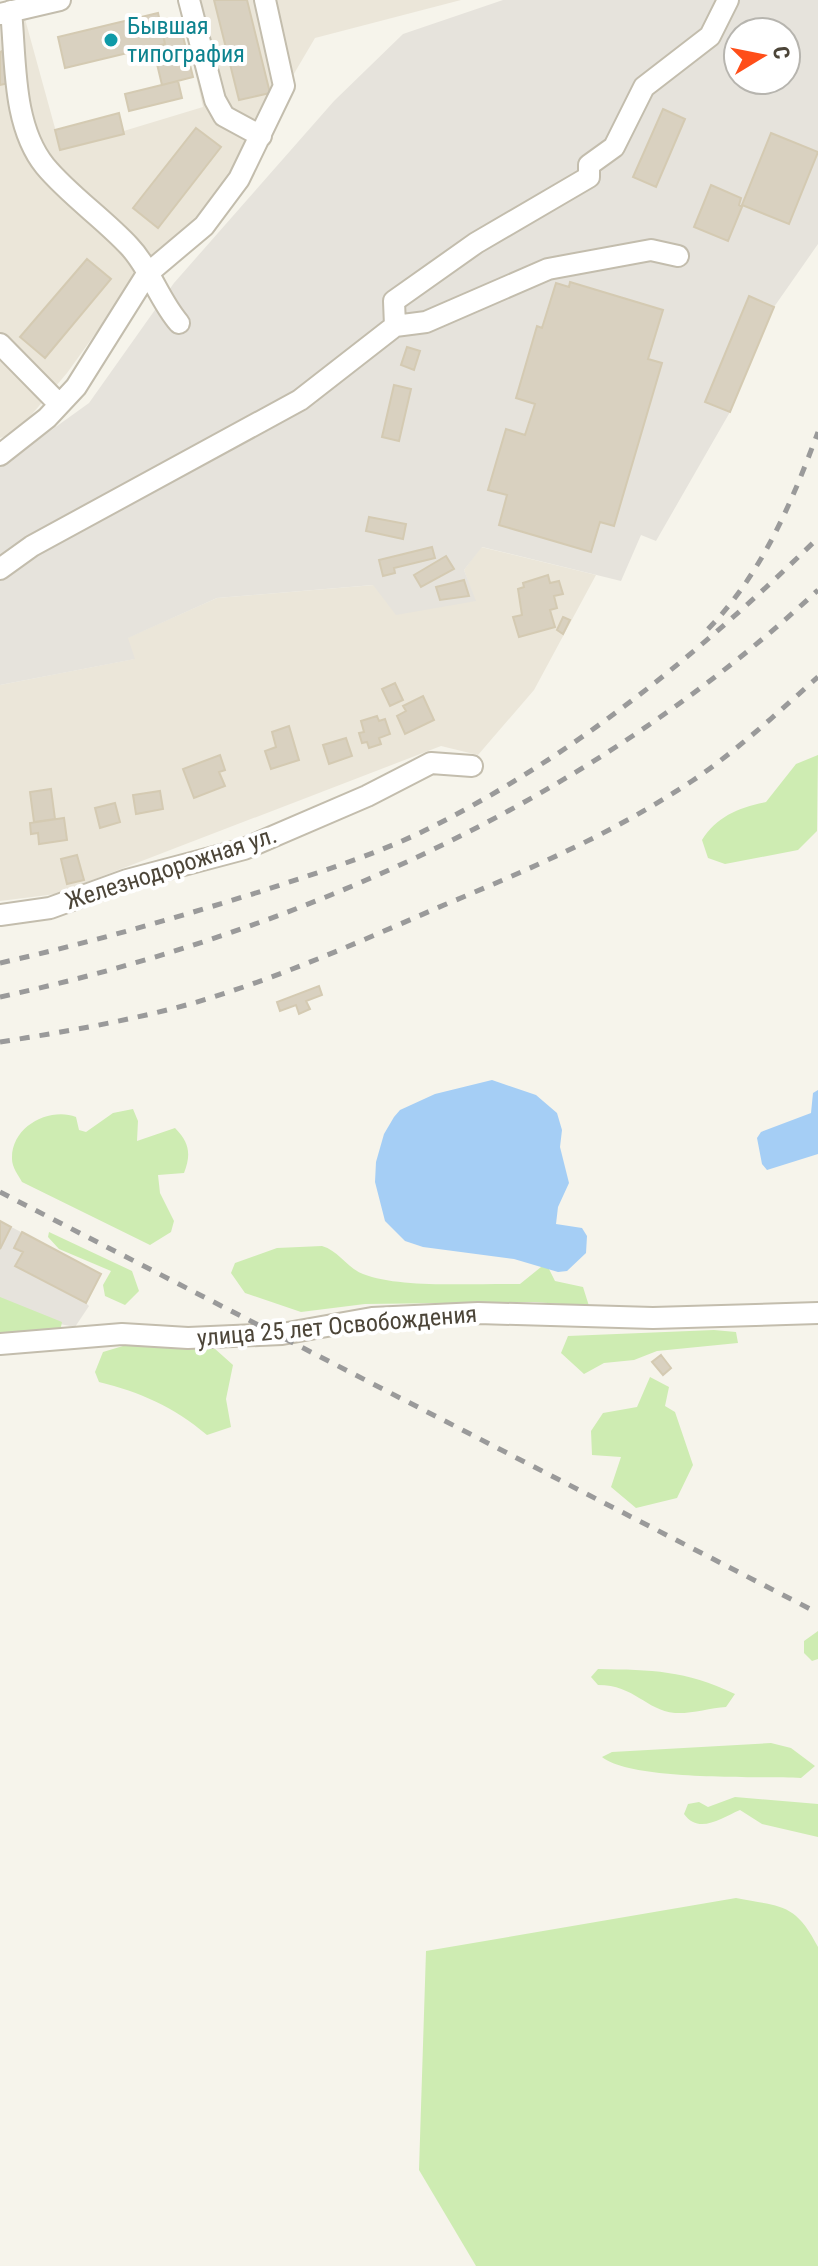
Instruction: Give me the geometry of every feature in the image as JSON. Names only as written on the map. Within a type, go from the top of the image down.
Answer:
[{"type":"street","points":[[60,0],[5,13],[21,103],[34,150],[45,166],[131,248],[165,307],[179,323]]},
{"type":"street","points":[[189,0],[215,100],[224,116],[261,136]]},
{"type":"street","points":[[0,455],[76,387],[147,274],[204,226],[228,199],[284,86],[265,0]]},
{"type":"street","points":[[395,326],[394,301],[476,243],[589,177],[589,165],[614,147],[644,87],[710,36],[728,0]]},
{"type":"street","points":[[0,569],[32,546],[300,400],[395,326],[426,322],[548,269],[651,250],[678,256]]},
{"type":"street","points":[[0,344],[59,404]]},
{"type":"street","name":"Железнодорожная ул.","points":[[0,915],[50,908],[127,880],[244,849],[367,796],[431,763],[472,766]]},
{"type":"street","points":[[790,1314],[818,1304]]},
{"type":"street","name":"улица 25 лет Освобождения","points":[[0,1344],[122,1334],[188,1338],[282,1334],[372,1318],[478,1313],[638,1318],[818,1313]]},
{"type":"shaded area","points":[[179,0],[461,0],[315,38],[233,177],[199,217],[139,273],[67,373],[16,433],[0,438],[0,25],[25,19],[61,150],[203,107]]},
{"type":"shaded area","points":[[503,0],[818,0],[818,244],[774,307],[730,412],[656,541],[641,535],[621,581],[482,547],[464,570],[476,601],[396,615],[373,585],[217,598],[128,638],[135,659],[0,685],[0,467],[89,403],[174,283],[334,101],[403,34]]},
{"type":"shaded area","points":[[481,547],[596,575],[534,690],[478,755],[441,746],[56,894],[0,901],[0,685],[134,659],[127,638],[217,598],[374,585],[475,601],[464,570]]},
{"type":"shaded area","points":[[0,1221],[101,1274],[86,1303],[89,1306],[75,1327],[15,1315],[0,1308]]},
{"type":"green space","points":[[818,755],[817,831],[798,850],[725,864],[708,858],[702,840],[714,825],[738,810],[766,802],[796,764]]},
{"type":"green space","points":[[133,1109],[138,1121],[137,1141],[175,1128],[188,1149],[184,1173],[158,1175],[160,1193],[174,1221],[171,1232],[150,1245],[22,1182],[12,1162],[13,1147],[18,1137],[44,1117],[76,1117],[79,1130],[86,1132],[113,1113]]},
{"type":"green space","points":[[49,1232],[132,1271],[139,1291],[125,1305],[105,1296],[103,1285],[111,1271],[59,1249],[48,1237]]},
{"type":"green space","points":[[322,1246],[363,1274],[398,1282],[520,1284],[546,1263],[555,1281],[583,1287],[589,1306],[534,1302],[365,1304],[301,1312],[245,1293],[231,1273],[235,1263],[277,1248]]},
{"type":"green space","points":[[0,1297],[62,1322],[59,1336],[0,1336]]},
{"type":"green space","points":[[714,1330],[736,1332],[738,1343],[657,1351],[634,1360],[604,1363],[584,1374],[561,1353],[568,1336]]},
{"type":"green space","points":[[133,1343],[214,1348],[233,1365],[226,1399],[231,1427],[207,1435],[156,1402],[99,1382],[95,1372],[103,1352]]},
{"type":"green space","points":[[650,1377],[669,1387],[665,1406],[675,1412],[693,1465],[677,1498],[636,1508],[611,1487],[621,1457],[592,1455],[591,1431],[603,1413],[637,1407]]},
{"type":"green space","points":[[818,1631],[818,1659],[812,1661],[804,1653],[804,1641]]},
{"type":"green space","points":[[598,1669],[668,1673],[700,1680],[735,1694],[726,1707],[675,1713],[621,1689],[598,1685],[591,1677]]},
{"type":"green space","points":[[771,1743],[791,1748],[815,1766],[801,1778],[696,1776],[639,1770],[617,1765],[602,1757],[612,1752]]},
{"type":"green space","points":[[735,1797],[818,1804],[818,1837],[762,1824],[740,1810],[703,1824],[690,1820],[684,1814],[688,1804],[699,1802],[708,1807]]},
{"type":"green space","points":[[736,1898],[776,1906],[794,1914],[818,1947],[818,2266],[476,2266],[419,2170],[426,1951]]},
{"type":"water","points":[[492,1080],[536,1095],[557,1113],[562,1130],[560,1147],[569,1183],[558,1207],[556,1224],[582,1228],[587,1236],[586,1253],[567,1271],[558,1272],[514,1259],[423,1247],[405,1241],[385,1221],[375,1182],[376,1162],[384,1134],[394,1117],[400,1110],[435,1094]]},
{"type":"water","points":[[818,1090],[818,1154],[767,1170],[762,1164],[757,1138],[761,1132],[811,1113],[813,1093]]},
{"type":"building","points":[[214,0],[247,0],[270,93],[239,100]]},
{"type":"building","name":"Бывшая типография","points":[[158,13],[165,44],[65,68],[58,37]]},
{"type":"building","points":[[179,20],[193,77],[162,85],[153,47],[165,44],[161,24]]},
{"type":"building","points":[[0,52],[9,83],[0,85]]},
{"type":"building","points":[[178,81],[182,98],[129,111],[125,94]]},
{"type":"building","points":[[663,109],[685,119],[656,187],[633,177]]},
{"type":"building","points":[[119,113],[124,134],[60,150],[55,130]]},
{"type":"building","points":[[196,128],[221,147],[158,228],[133,208]]},
{"type":"building","points":[[771,133],[818,152],[789,224],[742,205]]},
{"type":"building","points":[[711,185],[741,198],[739,205],[742,207],[728,241],[694,227]]},
{"type":"building","points":[[87,259],[111,279],[45,358],[20,337]]},
{"type":"building","points":[[570,282],[663,310],[648,359],[662,363],[614,526],[600,522],[591,552],[499,525],[507,495],[488,490],[506,429],[525,435],[535,404],[516,398],[537,326],[542,328],[556,283],[569,287]]},
{"type":"building","points":[[749,296],[774,307],[730,412],[705,402]]},
{"type":"building","points":[[407,347],[420,351],[414,370],[401,365]]},
{"type":"building","points":[[394,385],[411,389],[399,441],[382,437]]},
{"type":"building","points":[[369,517],[406,524],[403,539],[366,531]]},
{"type":"building","points":[[432,547],[435,558],[394,568],[395,573],[383,576],[379,560]]},
{"type":"building","points":[[446,556],[454,569],[421,587],[414,575]]},
{"type":"building","points":[[548,575],[550,583],[559,581],[563,594],[554,596],[557,608],[550,610],[555,627],[519,637],[513,617],[522,615],[518,589],[524,587],[523,583]]},
{"type":"building","points":[[464,580],[469,596],[440,600],[436,587]]},
{"type":"building","points":[[563,617],[570,620],[563,634],[557,630]]},
{"type":"building","points":[[395,683],[403,700],[390,706],[382,689]]},
{"type":"building","points":[[423,696],[434,720],[405,734],[397,716],[406,711],[403,706]]},
{"type":"building","points":[[377,716],[379,721],[385,719],[390,734],[379,738],[381,744],[369,748],[367,742],[362,743],[359,733],[364,732],[361,721]]},
{"type":"building","points":[[289,726],[299,760],[271,769],[265,751],[276,747],[272,732]]},
{"type":"building","points":[[346,738],[352,756],[329,764],[323,745]]},
{"type":"building","points":[[220,755],[225,770],[219,772],[225,786],[194,798],[183,769]]},
{"type":"building","points":[[51,789],[55,819],[34,822],[30,792]]},
{"type":"building","points":[[160,791],[163,809],[136,814],[133,795]]},
{"type":"building","points":[[115,803],[120,822],[100,828],[95,808]]},
{"type":"building","points":[[64,818],[67,840],[39,844],[38,833],[31,834],[30,823]]},
{"type":"building","points":[[77,855],[84,880],[67,884],[61,859]]},
{"type":"building","points":[[319,986],[322,995],[306,1001],[310,1009],[299,1014],[296,1005],[280,1011],[277,1002]]},
{"type":"building","points":[[0,1221],[11,1227],[0,1249]]},
{"type":"building","points":[[22,1232],[101,1274],[86,1303],[15,1266],[23,1252],[14,1248]]},
{"type":"building","points":[[661,1355],[671,1368],[663,1375],[652,1362]]},
{"type":"railway","points":[[708,629],[744,585],[774,536],[818,432]]},
{"type":"railway","points":[[0,963],[132,930],[262,891],[370,854],[432,827],[537,767],[636,698],[729,621],[818,538]]},
{"type":"railway","points":[[0,997],[112,969],[222,936],[331,895],[436,848],[539,794],[637,733],[730,665],[818,590]]},
{"type":"railway","points":[[0,1042],[120,1021],[222,994],[318,959],[540,864],[602,834],[692,781],[741,744],[818,677]]},
{"type":"railway","points":[[0,1192],[818,1613]]},
{"type":"place","name":"Бывшая типография","points":[[111,40]]}]
